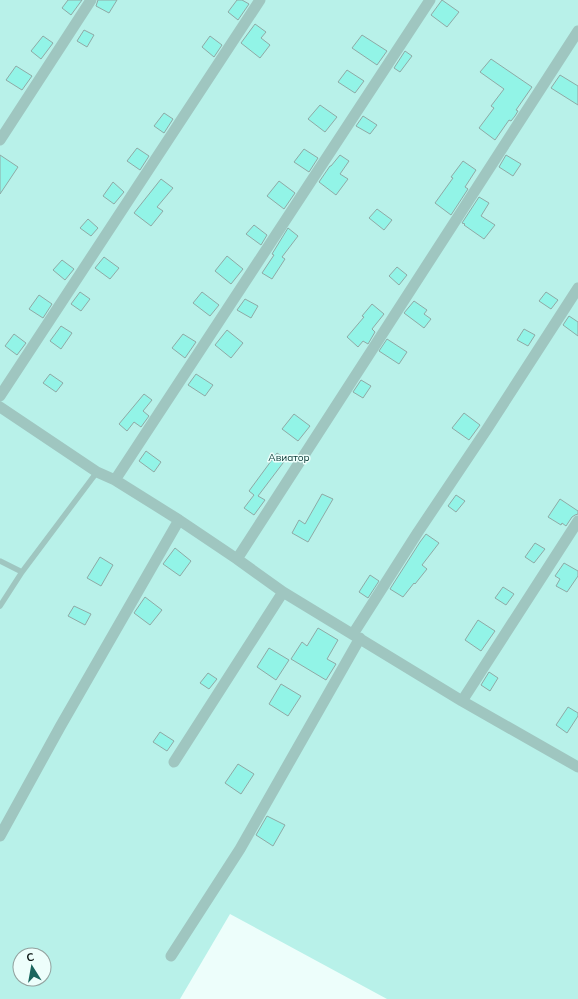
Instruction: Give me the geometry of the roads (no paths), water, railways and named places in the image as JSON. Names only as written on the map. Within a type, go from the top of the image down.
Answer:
[{"type":"street","points":[[0,140],[91,0]]},
{"type":"street","points":[[0,396],[260,0]]},
{"type":"street","points":[[115,480],[430,0]]},
{"type":"street","points":[[237,559],[578,31]]},
{"type":"street","points":[[171,956],[240,849],[356,636],[418,532],[487,429],[578,288]]},
{"type":"street","points":[[0,407],[97,472],[115,480],[179,520],[283,592],[462,700],[577,763]]},
{"type":"street","points":[[0,836],[60,726],[179,520]]},
{"type":"street","points":[[462,700],[578,521]]},
{"type":"street","points":[[174,762],[283,592]]},
{"type":"lane","points":[[0,606],[22,572],[97,472]]},
{"type":"lane","points":[[0,561],[22,572]]},
{"type":"park label","name":"Авиатор","points":[[289,457]]}]
